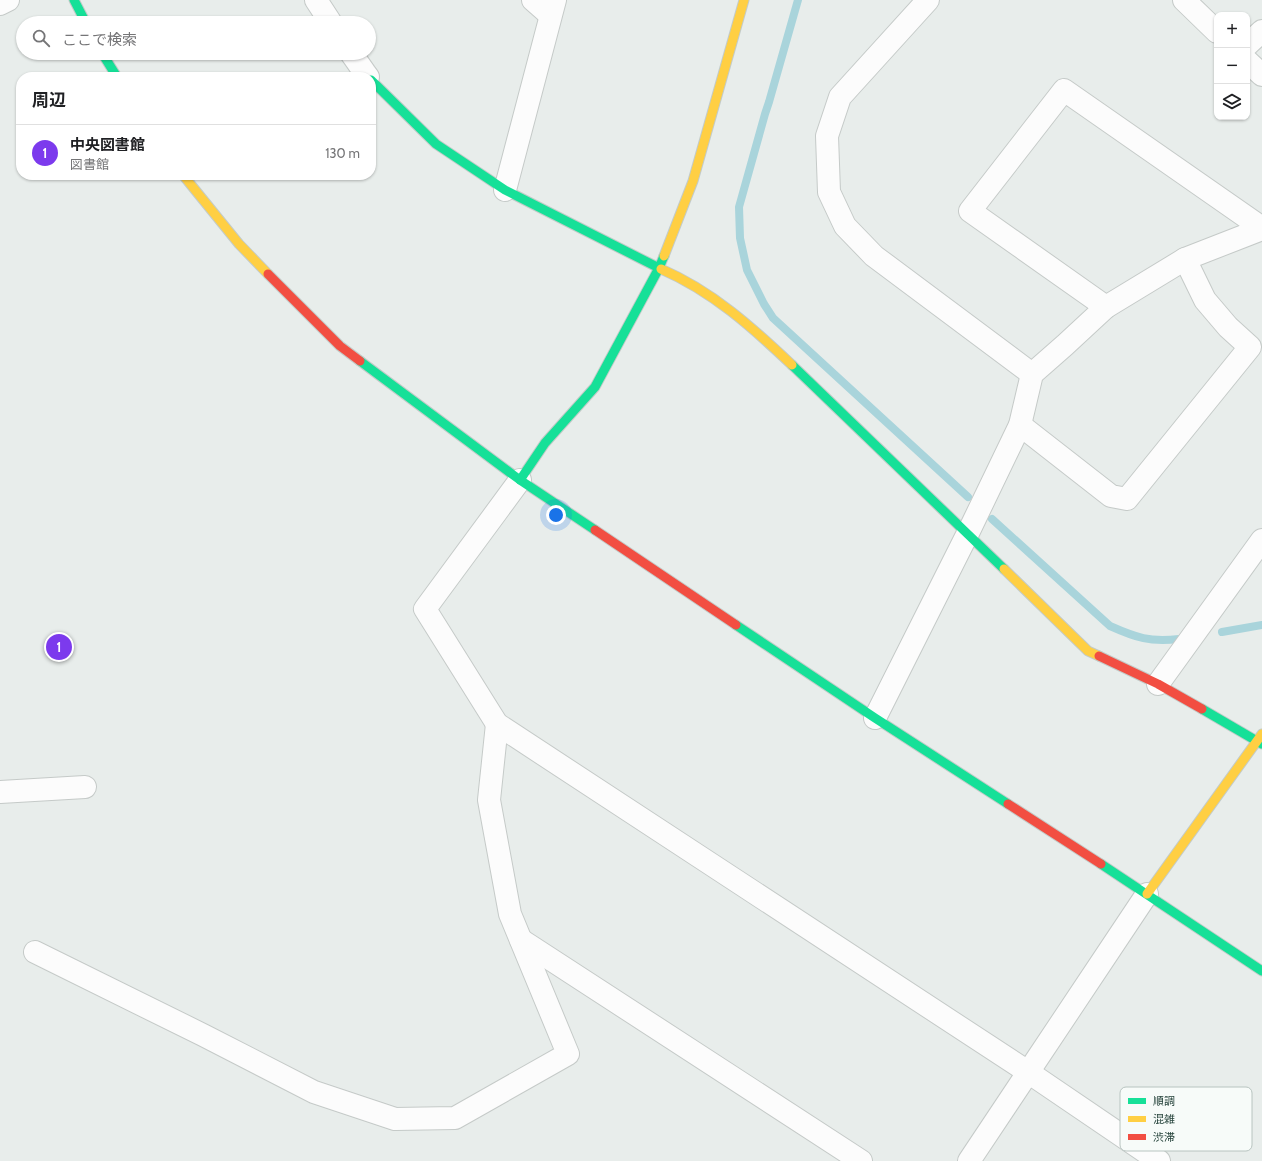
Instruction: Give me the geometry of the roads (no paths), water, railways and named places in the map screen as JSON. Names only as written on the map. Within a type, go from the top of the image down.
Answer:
[{"type":"street","points":[[0,4],[8,0]]},
{"type":"street","points":[[74,0],[82,16]]},
{"type":"street","points":[[316,0],[326,16]]},
{"type":"street","points":[[505,190],[553,8],[533,0]]},
{"type":"street","points":[[744,0],[693,181],[659,268],[595,387],[545,443],[520,480],[425,609],[497,724],[1028,1072],[1120,1135]]},
{"type":"street","points":[[928,0],[840,97],[827,136],[829,192],[845,226],[874,256],[1032,374]]},
{"type":"street","points":[[1184,0],[1214,29]]},
{"type":"street","points":[[1250,42],[1262,30]]},
{"type":"street","points":[[106,60],[114,72]]},
{"type":"street","points":[[356,60],[363,72]]},
{"type":"street","points":[[1250,64],[1262,76]]},
{"type":"street","points":[[376,85],[436,144],[505,190],[659,268],[678,276],[718,300],[764,338],[968,533],[1088,651],[1158,684],[1260,739],[1147,894],[969,1161]]},
{"type":"street","points":[[1106,307],[970,211],[1064,90],[1262,229]]},
{"type":"street","points":[[187,180],[239,244],[340,346],[520,480],[875,718],[1147,894],[1262,971]]},
{"type":"street","points":[[875,718],[968,533],[1020,425],[1032,374],[1066,345],[1106,307],[1185,259],[1262,229]]},
{"type":"street","points":[[1020,425],[1111,496],[1127,499],[1250,347],[1228,327],[1205,300],[1185,259]]},
{"type":"street","points":[[1158,684],[1262,540]]},
{"type":"street","points":[[35,952],[314,1092],[395,1119],[455,1118],[568,1054],[510,914],[489,800],[497,724]]},
{"type":"street","points":[[0,792],[85,787]]},
{"type":"street","points":[[521,940],[861,1161]]},
{"type":"street","points":[[1144,1151],[1159,1161]]},
{"type":"waterway","points":[[798,0],[739,207],[740,238],[747,270],[764,304],[773,318],[968,497]]},
{"type":"waterway","points":[[992,519],[1110,626],[1128,634],[1143,638],[1159,640],[1179,639]]},
{"type":"waterway","points":[[1222,632],[1262,625]]},
{"type":"place","name":"中央図書館","points":[[59,647]]}]
